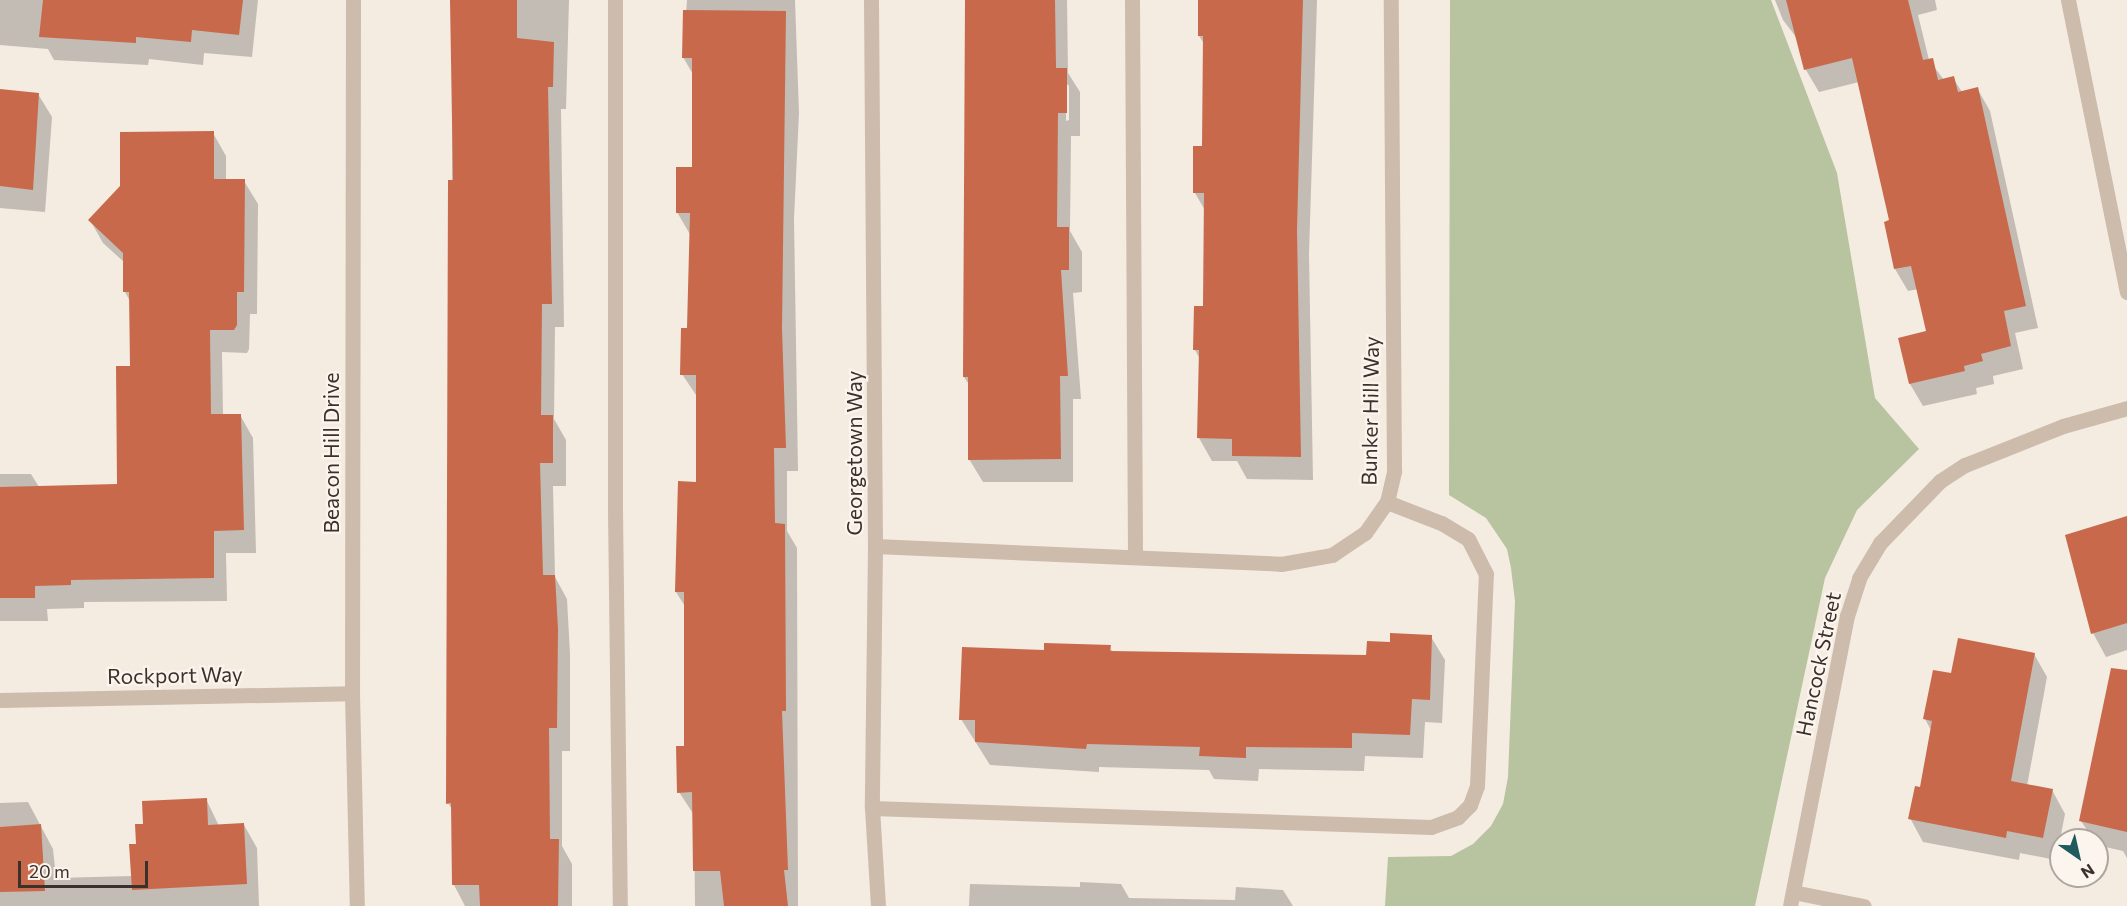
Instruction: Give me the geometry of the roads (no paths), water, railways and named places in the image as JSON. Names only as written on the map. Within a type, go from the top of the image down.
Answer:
[{"type":"street","name":"Beacon Hill Drive","points":[[353,0],[352,693],[357,906]]},
{"type":"street","points":[[615,0],[615,522],[620,906]]},
{"type":"street","name":"Georgetown Way","points":[[871,0],[875,546],[872,807],[878,906]]},
{"type":"street","points":[[1132,0],[1135,557]]},
{"type":"street","name":"Bunker Hill Way","points":[[875,546],[1242,564],[1311,561],[1351,544],[1365,533],[1387,502],[1394,471],[1391,0]]},
{"type":"street","points":[[2068,0],[2127,292]]},
{"type":"street","name":"Hancock Street","points":[[1792,899],[1846,616],[1859,578],[1880,543],[1940,481],[1965,465],[2063,426],[2127,408]]},
{"type":"street","points":[[872,807],[1431,827],[1458,817],[1470,805],[1477,786],[1486,574],[1468,539],[1441,522],[1387,502]]},
{"type":"street","name":"Rockport Way","points":[[0,700],[352,693]]},
{"type":"street","points":[[1792,899],[1864,906]]}]
